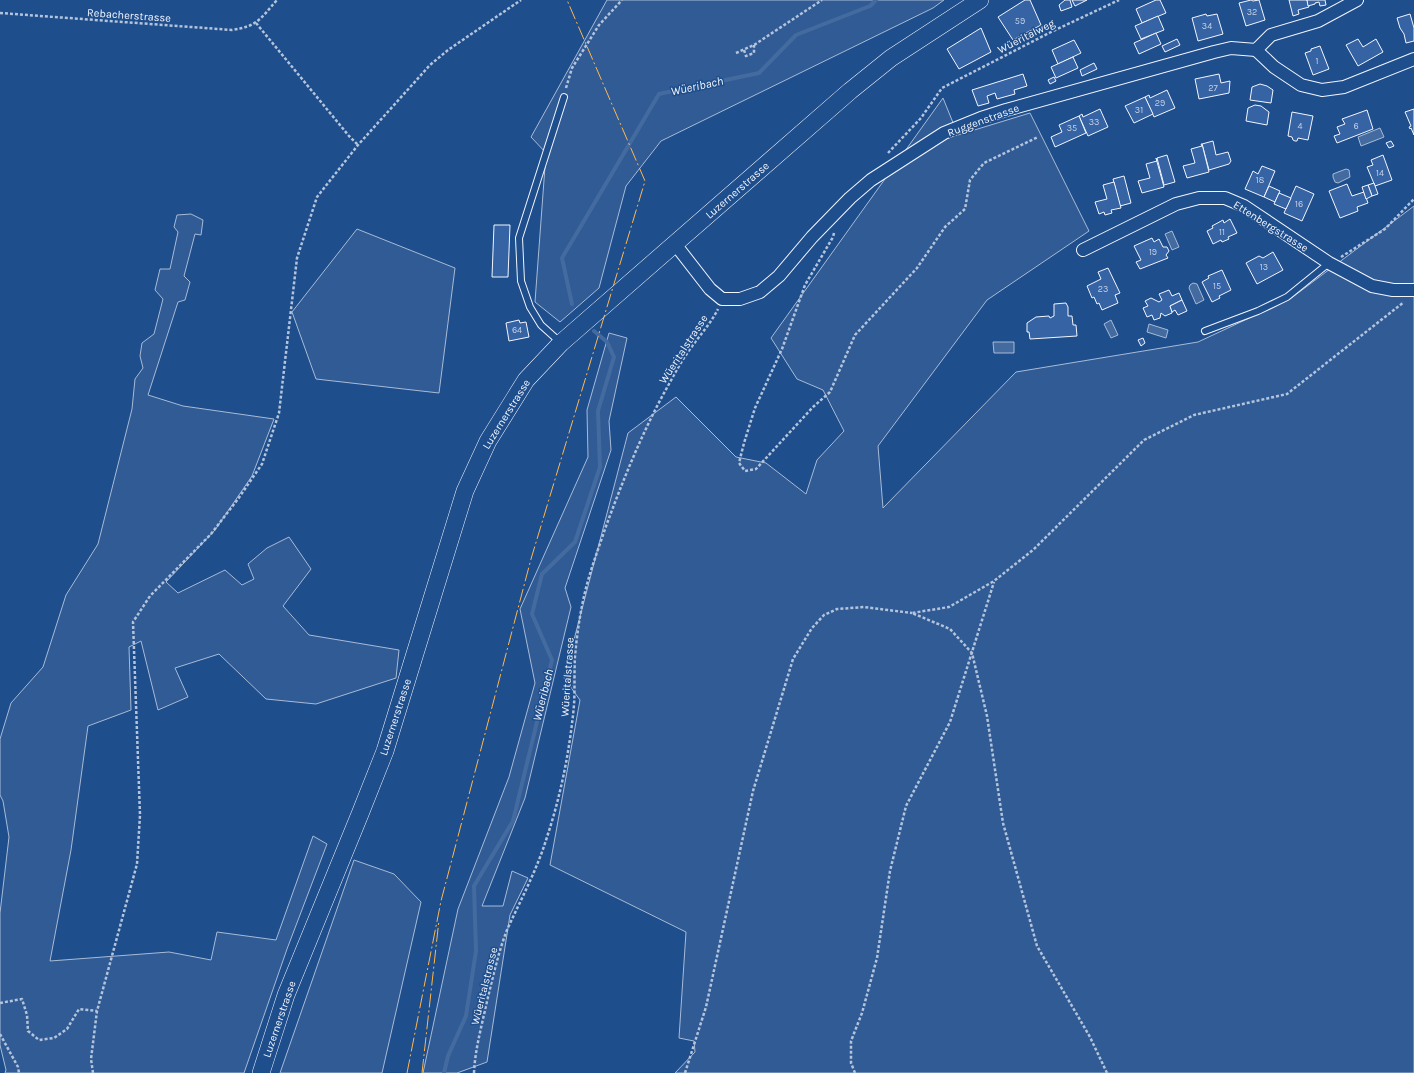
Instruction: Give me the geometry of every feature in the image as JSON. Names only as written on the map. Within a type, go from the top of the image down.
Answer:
[{"type":"main road","name":"Luzernerstrasse","points":[[261,1073],[286,995],[385,751],[465,491],[488,441],[526,380],[561,343],[850,91],[891,58],[980,0]]},
{"type":"street","points":[[1357,0],[1318,21],[1271,35],[1256,50],[1274,67],[1301,85],[1322,90],[1344,87],[1414,60]]},
{"type":"street","name":"Ruggenstrasse","points":[[722,299],[740,299],[760,292],[779,276],[812,237],[871,180],[944,133],[980,118],[1214,52],[1231,48],[1256,50]]},
{"type":"street","name":"Ettenbergstrasse","points":[[1083,250],[1176,204],[1199,198],[1225,198],[1244,206],[1329,263],[1372,286],[1411,295]]},
{"type":"street","points":[[674,244],[710,289],[722,299]]},
{"type":"lane","points":[[561,343],[541,325],[530,307],[521,281],[520,238],[564,97]]},
{"type":"lane","points":[[1205,332],[1258,312],[1287,296],[1329,263]]},
{"type":"path","points":[[277,0],[256,23],[349,136],[358,144]]},
{"type":"path","points":[[93,1073],[91,1059],[97,1011],[137,864],[140,815],[133,622],[150,596],[211,534],[238,499],[262,464],[280,412],[297,258],[317,197],[358,144],[436,60],[448,50],[521,0]]},
{"type":"path","points":[[564,97],[572,68],[599,26],[622,0]]},
{"type":"path","points":[[736,53],[754,45],[822,0]]},
{"type":"path","name":"Wüeritalweg","points":[[883,158],[922,118],[942,88],[1051,32],[1119,0]]},
{"type":"path","name":"Rebacherstrasse","points":[[0,13],[232,30],[246,28],[256,23]]},
{"type":"path","points":[[744,50],[746,56],[754,53],[754,45]]},
{"type":"path","points":[[834,215],[833,237],[805,285],[782,349],[756,408],[739,462],[745,472],[756,469],[813,407],[830,392],[856,335],[917,268],[945,227],[965,209],[970,180],[984,163],[1038,137]]},
{"type":"path","points":[[1329,263],[1339,259],[1385,229],[1414,199]]},
{"type":"path","points":[[912,613],[949,607],[994,581],[1032,550],[1144,440],[1194,415],[1287,394],[1411,295]]},
{"type":"path","name":"Wüeritalstrasse","points":[[474,1073],[479,1038],[499,952],[507,930],[538,862],[556,805],[574,705],[575,658],[578,633],[586,590],[598,549],[634,457],[668,385],[688,352],[712,320],[722,299]]},
{"type":"path","points":[[855,1073],[851,1063],[851,1041],[862,1013],[878,958],[890,871],[906,806],[950,722],[994,581]]},
{"type":"path","points":[[685,1073],[706,1007],[753,791],[792,659],[812,628],[824,615],[837,609],[864,607],[912,613],[950,629],[972,653],[988,716],[1003,823],[1037,946],[1090,1037],[1107,1073]]},
{"type":"path","points":[[0,1003],[22,998],[27,1015],[28,1031],[39,1040],[54,1038],[68,1029],[79,1009],[97,1011]]},
{"type":"path","points":[[0,1034],[18,1067],[19,1073]]},
{"type":"shaded area","points":[[607,0],[944,0],[933,8],[661,141],[626,186],[599,288],[560,322],[535,302],[546,153],[531,137]]},
{"type":"shaded area","points":[[943,98],[958,135],[1030,113],[1089,231],[987,300],[878,446],[883,508],[1016,372],[1198,342],[1290,299],[1414,206],[1414,1073],[675,1073],[695,1052],[694,1041],[679,1038],[686,932],[550,865],[580,700],[564,678],[628,433],[676,397],[736,457],[766,463],[806,494],[817,460],[844,431],[823,390],[797,379],[771,338]]},
{"type":"shaded area","points":[[1380,128],[1384,137],[1361,146],[1358,137]]},
{"type":"shaded area","points":[[1346,169],[1349,170],[1350,177],[1338,183],[1335,182],[1333,174]]},
{"type":"shaded area","points":[[191,214],[203,220],[201,235],[195,234],[184,276],[190,282],[185,300],[178,302],[148,395],[183,406],[274,419],[252,476],[215,530],[166,582],[178,593],[225,570],[242,585],[254,579],[248,564],[267,548],[289,537],[311,569],[283,606],[309,635],[399,650],[396,678],[316,704],[266,699],[219,654],[175,668],[188,697],[158,710],[141,641],[129,647],[131,710],[88,726],[71,850],[50,961],[169,952],[211,960],[217,932],[276,940],[313,836],[327,844],[287,949],[244,1073],[5,1073],[6,1070],[0,1045],[0,913],[9,837],[3,801],[0,795],[0,739],[11,703],[43,667],[66,595],[98,544],[132,409],[135,379],[143,368],[140,356],[142,343],[154,334],[163,299],[155,290],[160,269],[170,269],[178,232],[174,227],[177,215]]},
{"type":"shaded area","points":[[357,229],[455,268],[439,393],[316,379],[292,312]]},
{"type":"shaded area","points":[[1172,231],[1179,247],[1172,250],[1165,234]]},
{"type":"shaded area","points":[[1193,283],[1197,284],[1204,300],[1196,304],[1189,288]]},
{"type":"shaded area","points":[[1111,320],[1118,335],[1111,338],[1104,324]]},
{"type":"shaded area","points":[[1149,324],[1168,330],[1166,338],[1147,332]]},
{"type":"shaded area","points":[[609,333],[627,338],[609,421],[611,450],[565,588],[571,607],[525,798],[482,906],[503,906],[512,871],[528,878],[510,915],[487,1062],[457,1073],[423,1073],[458,909],[509,777],[535,683],[520,609],[588,457],[587,410]]},
{"type":"shaded area","points":[[993,342],[1014,342],[1014,353],[994,353]]},
{"type":"shaded area","points":[[354,860],[394,874],[421,902],[382,1073],[280,1073]]},
{"type":"building","points":[[1025,0],[1030,0],[1041,25],[1013,40],[998,17]]},
{"type":"building","points":[[1065,0],[1070,0],[1072,7],[1061,11],[1059,5]]},
{"type":"building","points":[[1072,0],[1087,0],[1075,6]]},
{"type":"building","points":[[1156,0],[1160,0],[1166,13],[1142,23],[1136,9]]},
{"type":"building","points":[[1259,0],[1265,20],[1246,26],[1239,3]]},
{"type":"building","points":[[1289,0],[1307,0],[1309,7],[1298,10],[1299,14],[1293,16]]},
{"type":"building","points":[[1307,0],[1325,0],[1326,5],[1320,6],[1319,2],[1308,6]]},
{"type":"building","points":[[1206,14],[1207,16],[1217,14],[1223,34],[1198,41],[1192,18]]},
{"type":"building","points":[[1410,14],[1414,28],[1414,41],[1406,43],[1397,18]]},
{"type":"building","points":[[1158,16],[1164,30],[1141,39],[1135,26]]},
{"type":"building","points":[[981,28],[991,52],[959,69],[947,49]]},
{"type":"building","points":[[1156,33],[1161,44],[1139,54],[1134,43]]},
{"type":"building","points":[[1177,39],[1180,45],[1165,52],[1162,46]]},
{"type":"building","points":[[1358,39],[1363,47],[1376,39],[1383,52],[1358,66],[1346,45]]},
{"type":"building","points":[[1074,40],[1081,53],[1058,64],[1052,50]]},
{"type":"building","points":[[1320,46],[1329,69],[1313,75],[1305,53]]},
{"type":"building","points":[[1073,57],[1078,68],[1056,78],[1051,67]]},
{"type":"building","points":[[1094,63],[1097,69],[1082,76],[1080,70]]},
{"type":"building","points":[[1023,74],[1027,86],[1014,90],[1015,94],[997,99],[995,93],[987,96],[989,103],[978,106],[972,90]]},
{"type":"building","points":[[1219,74],[1221,83],[1230,81],[1229,93],[1199,99],[1195,79]]},
{"type":"building","points":[[1054,77],[1056,81],[1050,84],[1048,80]]},
{"type":"building","points":[[1260,84],[1273,90],[1271,103],[1250,100],[1252,87]]},
{"type":"building","points":[[1167,90],[1175,108],[1154,117],[1145,97],[1149,95],[1150,98]]},
{"type":"building","points":[[1145,97],[1153,114],[1134,123],[1125,106]]},
{"type":"building","points":[[1255,105],[1261,106],[1269,112],[1267,125],[1246,121],[1248,108]]},
{"type":"building","points":[[1100,109],[1108,127],[1088,136],[1079,116],[1082,114],[1083,117]]},
{"type":"building","points":[[1414,109],[1414,135],[1409,127],[1411,126],[1405,112]]},
{"type":"building","points":[[1367,110],[1373,129],[1337,143],[1334,136],[1340,134],[1337,127],[1345,124],[1342,119]]},
{"type":"building","points":[[1292,112],[1313,116],[1308,140],[1298,138],[1297,141],[1295,141],[1292,137],[1288,136]]},
{"type":"building","points":[[1079,116],[1086,133],[1055,147],[1051,137],[1062,132],[1059,125]]},
{"type":"building","points":[[1213,141],[1216,155],[1228,152],[1231,161],[1229,164],[1209,170],[1202,144]]},
{"type":"building","points":[[1391,141],[1394,146],[1389,148],[1386,143]]},
{"type":"building","points":[[1202,144],[1209,172],[1187,178],[1183,166],[1195,163],[1191,149],[1202,146]]},
{"type":"building","points":[[1167,155],[1175,182],[1164,185],[1157,158]]},
{"type":"building","points":[[1383,155],[1392,180],[1375,186],[1367,167],[1373,165],[1371,160]]},
{"type":"building","points":[[1157,161],[1164,187],[1142,193],[1138,181],[1150,178],[1146,164]]},
{"type":"building","points":[[1262,166],[1275,171],[1264,197],[1245,189],[1253,171],[1258,174]]},
{"type":"building","points":[[1124,176],[1131,203],[1120,206],[1113,179]]},
{"type":"building","points":[[1114,182],[1121,208],[1111,210],[1112,213],[1105,215],[1104,212],[1099,214],[1095,202],[1107,199],[1103,185]]},
{"type":"building","points":[[1374,183],[1378,194],[1372,196],[1368,185]]},
{"type":"building","points":[[1347,184],[1352,196],[1364,192],[1368,203],[1357,207],[1358,211],[1340,218],[1329,191]]},
{"type":"building","points":[[1368,185],[1372,196],[1366,199],[1362,187]]},
{"type":"building","points":[[1269,186],[1280,191],[1275,202],[1264,197]]},
{"type":"building","points":[[1296,186],[1314,194],[1302,221],[1284,213]]},
{"type":"building","points":[[1279,193],[1291,198],[1286,209],[1274,204]]},
{"type":"building","points":[[1230,219],[1237,233],[1228,237],[1229,239],[1222,242],[1221,240],[1213,244],[1207,231],[1213,228],[1212,226],[1223,220],[1224,223]]},
{"type":"building","points":[[494,225],[510,225],[508,277],[492,277]]},
{"type":"building","points":[[1152,238],[1154,242],[1159,239],[1163,247],[1167,247],[1169,251],[1166,255],[1168,258],[1140,269],[1136,262],[1141,260],[1134,246]]},
{"type":"building","points":[[1273,252],[1283,270],[1257,284],[1246,263],[1259,256],[1263,258]]},
{"type":"building","points":[[1108,268],[1120,293],[1115,295],[1118,303],[1102,310],[1094,297],[1092,298],[1087,286],[1101,279],[1098,272]]},
{"type":"building","points":[[1222,270],[1231,290],[1219,296],[1220,298],[1212,302],[1202,282],[1209,278],[1208,276]]},
{"type":"building","points":[[1169,290],[1172,296],[1179,293],[1182,300],[1170,306],[1172,313],[1165,316],[1161,313],[1160,318],[1154,320],[1152,315],[1147,317],[1143,308],[1148,306],[1145,301],[1151,298],[1159,302],[1162,300],[1159,294]]},
{"type":"building","points":[[1182,300],[1187,311],[1178,315],[1175,310],[1172,312],[1170,306]]},
{"type":"building","points":[[1066,303],[1068,307],[1068,316],[1072,316],[1073,325],[1076,325],[1077,336],[1030,339],[1029,332],[1027,332],[1027,323],[1036,317],[1049,316],[1050,318],[1054,316],[1054,304]]},
{"type":"building","points":[[519,320],[520,323],[526,322],[529,337],[509,341],[506,323]]},
{"type":"building","points":[[1143,338],[1145,343],[1141,346],[1138,340]]},
{"type":"waterway","name":"Wüeribach","points":[[572,304],[562,258],[659,94],[759,73],[796,35],[870,6],[876,0]]},
{"type":"waterway","name":"Wüeribach","points":[[444,1073],[448,1056],[466,1016],[476,951],[474,886],[513,821],[552,660],[532,614],[542,574],[575,542],[600,467],[598,411],[614,357],[607,342],[594,331]]},
{"type":"power","points":[[407,1073],[441,901],[531,559],[645,181],[567,0]]},
{"type":"power","points":[[422,1073],[439,920]]}]
